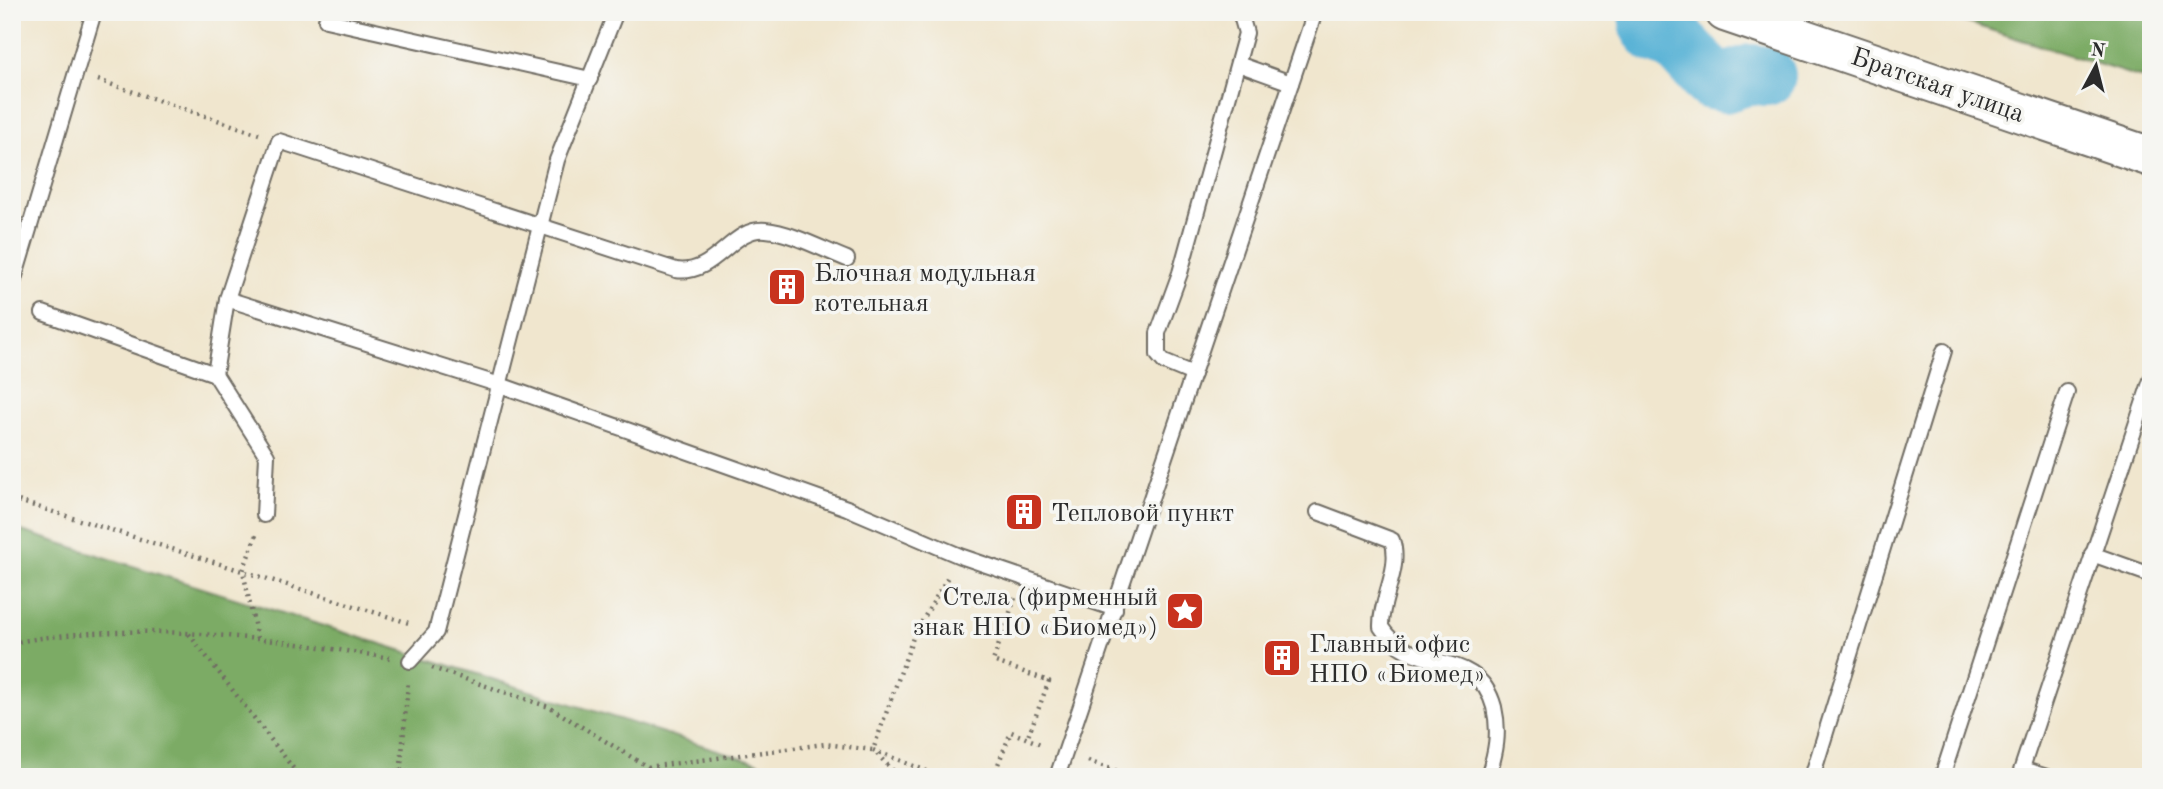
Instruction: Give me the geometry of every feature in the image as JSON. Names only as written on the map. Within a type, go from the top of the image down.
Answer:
[{"type":"main road","name":"Братская улица","points":[[1725,12],[2151,157]]},
{"type":"lane","points":[[12,286],[94,12]]},
{"type":"lane","points":[[410,661],[436,632],[558,160],[616,12]]},
{"type":"lane","points":[[1193,374],[1164,362],[1158,355],[1158,333],[1175,291],[1246,33],[1240,12]]},
{"type":"lane","points":[[1057,777],[1315,12]]},
{"type":"lane","points":[[326,20],[590,79]]},
{"type":"lane","points":[[1238,64],[1291,83]]},
{"type":"lane","points":[[215,374],[227,299],[279,141],[687,272],[703,266],[750,232],[767,229],[848,259]]},
{"type":"lane","points":[[227,299],[500,385],[847,508],[960,556],[1115,609]]},
{"type":"lane","points":[[43,313],[215,374],[267,456],[264,514]]},
{"type":"lane","points":[[1812,777],[1944,351]]},
{"type":"lane","points":[[2047,777],[2020,773],[2151,380]]},
{"type":"lane","points":[[1942,777],[2067,392]]},
{"type":"lane","points":[[1318,512],[1392,540],[1396,550],[1381,627],[1396,646],[1480,678],[1490,694],[1497,725],[1496,753],[1488,777]]},
{"type":"lane","points":[[2092,554],[2151,575]]},
{"type":"path","points":[[74,72],[279,141]]},
{"type":"path","points":[[12,499],[436,632]]},
{"type":"path","points":[[257,638],[243,571],[264,514]]},
{"type":"path","points":[[873,750],[914,635],[960,556]]},
{"type":"path","points":[[1022,578],[993,661],[1049,681],[1027,739]]},
{"type":"path","points":[[188,633],[300,777]]},
{"type":"path","points":[[12,643],[49,635],[188,633],[257,638],[410,661],[549,707],[648,767],[655,777]]},
{"type":"path","points":[[400,777],[410,661]]},
{"type":"path","points":[[993,777],[1011,732],[1129,775]]},
{"type":"path","points":[[648,767],[825,744],[873,750],[942,777]]},
{"type":"path","points":[[873,750],[899,777]]},
{"type":"green space","points":[[1934,12],[2151,12],[2151,81]]},
{"type":"green space","points":[[12,528],[759,763],[769,777],[12,777]]},
{"type":"waterway","points":[[1648,15],[1650,27],[1656,34],[1678,43],[1711,80],[1725,83],[1751,74],[1766,76]]},
{"type":"place","name":"Блочная модульная котельная","points":[[787,287]]},
{"type":"place","name":"Тепловой пункт","points":[[1024,512]]},
{"type":"place","name":"Стела (фирменный знак НПО «Биомед»)","points":[[1185,611]]},
{"type":"place","name":"Главный офис НПО «Биомед»","points":[[1282,658]]}]
